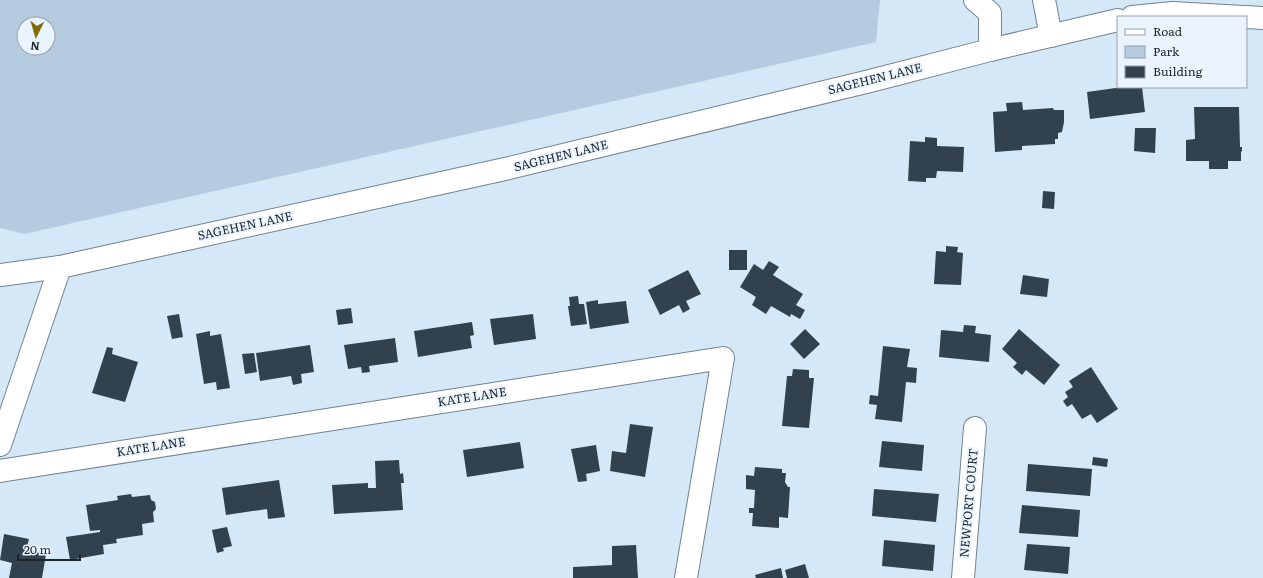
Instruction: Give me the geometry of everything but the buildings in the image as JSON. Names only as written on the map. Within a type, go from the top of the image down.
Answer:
[{"type":"street","points":[[975,0],[990,13],[990,50]]},
{"type":"street","points":[[1044,0],[1051,36]]},
{"type":"street","points":[[1142,16],[1173,13],[1199,7],[1240,16]]},
{"type":"street","points":[[1247,17],[1263,18]]},
{"type":"street","name":"SAGEHEN LANE","points":[[0,275],[60,267],[505,169],[1117,20]]},
{"type":"street","points":[[0,445],[60,267]]},
{"type":"street","name":"KATE LANE","points":[[0,471],[722,358],[686,578]]},
{"type":"street","name":"NEWPORT COURT","points":[[963,578],[975,428]]},
{"type":"green space","points":[[0,0],[880,0],[876,42],[24,234],[0,228]]}]
